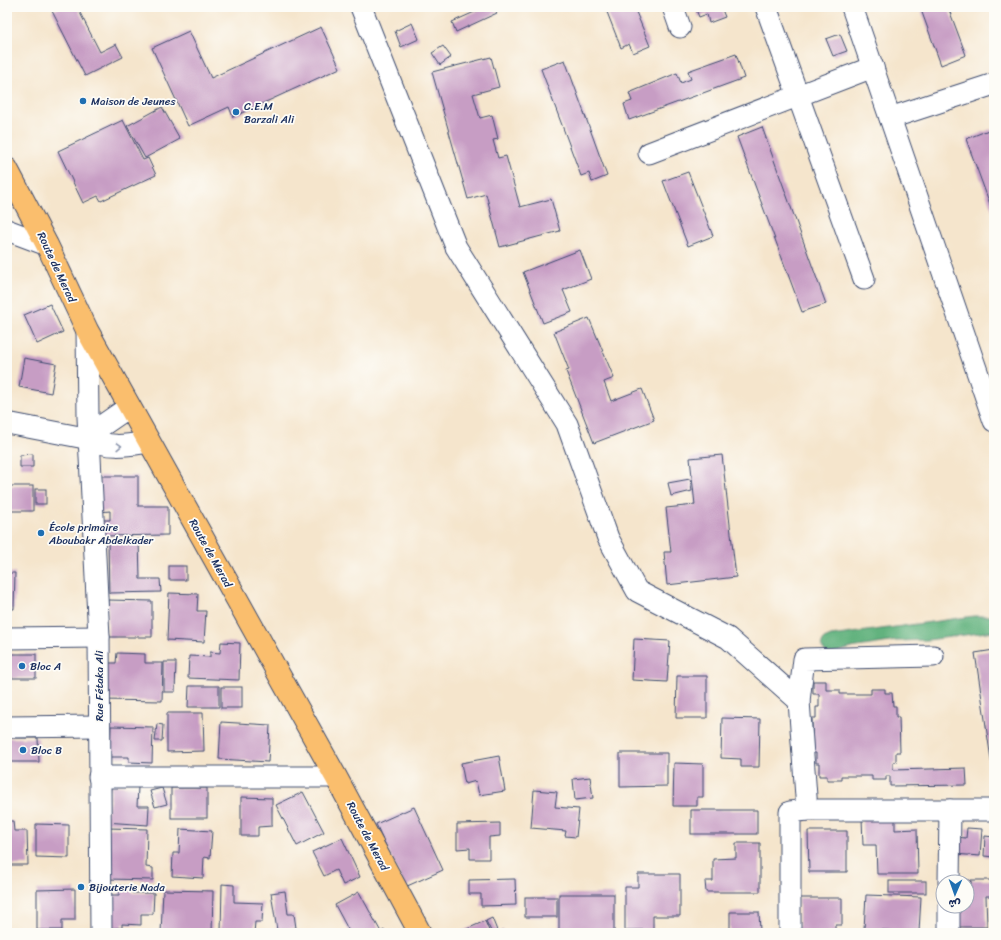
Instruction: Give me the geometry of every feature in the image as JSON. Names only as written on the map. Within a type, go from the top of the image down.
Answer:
[{"type":"main road","name":"Route de Merad","points":[[7,169],[48,244],[87,330],[336,777],[420,933]]},
{"type":"street","points":[[361,7],[456,248],[567,424],[608,538],[637,591],[728,638],[799,702]]},
{"type":"street","points":[[673,7],[680,27]]},
{"type":"street","points":[[766,7],[864,279]]},
{"type":"street","points":[[852,7],[890,118],[988,385],[994,422]]},
{"type":"street","points":[[649,153],[873,67]]},
{"type":"street","points":[[890,118],[994,84]]},
{"type":"street","points":[[7,230],[48,244]]},
{"type":"street","name":"Rue Fétaka Ali","points":[[87,330],[88,417],[99,637],[101,933]]},
{"type":"street","points":[[90,439],[97,429],[129,407]]},
{"type":"street","points":[[7,423],[90,439],[99,444],[118,447],[149,442]]},
{"type":"street","points":[[7,638],[99,637]]},
{"type":"street","points":[[807,810],[799,702],[804,659],[933,656]]},
{"type":"street","points":[[7,727],[99,726]]},
{"type":"street","points":[[99,777],[336,777]]},
{"type":"street","points":[[790,933],[790,812],[807,810],[994,810]]},
{"type":"street","points":[[949,874],[950,810]]},
{"type":"street","points":[[949,914],[949,933]]},
{"type":"green space","points":[[974,616],[994,616],[994,631],[928,640],[896,641],[851,648],[828,655],[821,646],[824,639],[831,636]]},
{"type":"building","points":[[60,7],[77,7],[100,52],[116,44],[123,57],[85,76],[52,11]]},
{"type":"building","points":[[477,7],[494,7],[497,13],[456,32],[452,22],[479,10]]},
{"type":"building","points":[[605,7],[634,7],[650,46],[633,53],[629,44],[621,48]]},
{"type":"building","points":[[695,7],[721,7],[725,17],[709,23],[707,14],[699,17]]},
{"type":"building","points":[[920,7],[948,7],[966,55],[941,65]]},
{"type":"building","points":[[412,23],[419,39],[401,47],[395,31]]},
{"type":"building","points":[[321,27],[340,68],[233,117],[229,107],[188,126],[152,48],[189,31],[211,78]]},
{"type":"building","points":[[840,34],[847,51],[833,56],[826,39]]},
{"type":"building","points":[[443,46],[451,57],[440,65],[432,53]]},
{"type":"building","points":[[736,54],[744,78],[629,120],[624,104],[632,101],[629,93],[677,73],[681,83],[691,79],[688,71]]},
{"type":"building","points":[[491,57],[499,87],[473,94],[480,118],[492,115],[498,139],[493,140],[498,158],[506,156],[520,207],[551,199],[560,231],[500,247],[486,194],[468,199],[432,72]]},
{"type":"building","points":[[565,60],[607,176],[592,182],[589,173],[581,176],[541,69]]},
{"type":"building","points":[[162,107],[180,139],[145,158],[127,126]]},
{"type":"building","points":[[123,120],[143,160],[148,158],[156,175],[101,201],[98,196],[83,203],[58,151]]},
{"type":"building","points":[[762,127],[826,304],[802,312],[737,137]]},
{"type":"building","points":[[991,129],[994,137],[994,215],[966,139]]},
{"type":"building","points":[[688,172],[713,236],[688,246],[663,181]]},
{"type":"building","points":[[580,250],[591,279],[563,290],[572,312],[543,323],[523,272]]},
{"type":"building","points":[[50,304],[63,332],[37,344],[24,315]]},
{"type":"building","points":[[589,318],[614,378],[604,382],[611,401],[642,389],[654,420],[594,443],[566,371],[569,370],[554,332]]},
{"type":"building","points":[[24,358],[56,364],[51,393],[19,387]]},
{"type":"building","points":[[33,454],[33,467],[20,467],[20,455]]},
{"type":"building","points":[[722,455],[736,577],[667,585],[664,552],[671,552],[666,508],[695,505],[690,458]]},
{"type":"building","points":[[99,476],[138,476],[138,506],[168,506],[168,535],[103,536],[102,520],[110,520],[110,511],[99,512]]},
{"type":"building","points":[[690,479],[692,491],[671,496],[668,483]]},
{"type":"building","points":[[7,486],[33,486],[33,511],[7,511]]},
{"type":"building","points":[[35,489],[46,489],[46,504],[35,504]]},
{"type":"building","points":[[139,540],[140,579],[160,579],[161,592],[109,593],[108,541]]},
{"type":"building","points":[[169,566],[186,566],[186,580],[169,580]]},
{"type":"building","points":[[7,573],[15,573],[14,609],[7,609]]},
{"type":"building","points":[[169,593],[198,594],[197,611],[206,611],[204,642],[167,640]]},
{"type":"building","points":[[108,600],[152,601],[152,637],[108,637]]},
{"type":"building","points":[[634,639],[670,641],[667,682],[632,680]]},
{"type":"building","points":[[221,642],[240,643],[239,680],[188,678],[189,656],[210,657],[210,652],[220,653]]},
{"type":"building","points":[[994,650],[994,766],[992,766],[975,653]]},
{"type":"building","points":[[117,653],[145,654],[145,663],[163,663],[162,701],[103,700],[103,663],[116,663]]},
{"type":"building","name":"Bloc A","points":[[7,654],[36,654],[36,678],[7,678]]},
{"type":"building","points":[[164,662],[176,662],[175,692],[164,692]]},
{"type":"building","points":[[677,676],[707,676],[707,718],[676,718]]},
{"type":"building","points":[[813,681],[826,681],[826,690],[840,690],[840,694],[871,694],[871,689],[885,689],[885,693],[892,693],[893,706],[896,706],[896,717],[899,717],[900,752],[896,752],[896,762],[893,763],[893,770],[966,768],[967,785],[890,786],[890,776],[886,776],[886,780],[872,780],[872,776],[841,776],[841,780],[827,780],[827,776],[819,776],[819,763],[816,763],[816,753],[813,753],[812,718],[816,718],[816,707],[819,707],[819,694],[813,694]]},
{"type":"building","points":[[189,686],[219,686],[219,707],[188,707]]},
{"type":"building","points":[[221,687],[242,687],[242,708],[221,708]]},
{"type":"building","points":[[167,713],[203,713],[204,751],[167,752]]},
{"type":"building","points":[[722,718],[760,719],[759,767],[741,767],[741,759],[721,758]]},
{"type":"building","points":[[221,722],[270,725],[268,762],[219,759]]},
{"type":"building","points":[[157,724],[163,725],[162,741],[155,741]]},
{"type":"building","points":[[111,726],[153,727],[152,763],[129,762],[129,757],[110,757]]},
{"type":"building","name":"Bloc B","points":[[7,738],[38,738],[39,762],[7,762]]},
{"type":"building","points":[[620,753],[667,753],[667,786],[620,787]]},
{"type":"building","points":[[499,756],[505,791],[479,795],[476,781],[465,784],[461,763]]},
{"type":"building","points":[[674,763],[703,764],[703,797],[697,797],[697,806],[673,806]]},
{"type":"building","points":[[590,777],[593,798],[575,800],[573,779]]},
{"type":"building","points":[[111,785],[138,787],[137,806],[149,806],[148,825],[105,822],[110,800]]},
{"type":"building","points":[[162,788],[167,804],[155,807],[150,791]]},
{"type":"building","points":[[171,788],[207,788],[207,818],[171,818]]},
{"type":"building","points":[[534,790],[557,792],[555,807],[579,809],[576,837],[565,836],[566,831],[531,828]]},
{"type":"building","points":[[303,792],[324,832],[297,846],[276,805]]},
{"type":"building","points":[[241,797],[272,798],[272,826],[258,827],[258,836],[241,836]]},
{"type":"building","points":[[414,807],[443,870],[405,887],[376,824]]},
{"type":"building","points":[[691,810],[757,810],[757,834],[691,834]]},
{"type":"building","points":[[895,817],[895,830],[917,829],[918,874],[877,874],[876,845],[863,845],[862,818]]},
{"type":"building","points":[[7,821],[13,821],[14,831],[27,831],[28,865],[7,865]]},
{"type":"building","points":[[500,823],[500,836],[489,837],[489,859],[470,859],[470,848],[457,849],[457,824]]},
{"type":"building","points":[[36,824],[69,825],[69,858],[36,857]]},
{"type":"building","points":[[107,828],[147,829],[146,867],[153,868],[153,880],[107,879]]},
{"type":"building","points":[[967,828],[982,829],[980,856],[954,854],[955,837],[966,838]]},
{"type":"building","points":[[180,829],[212,831],[210,858],[204,857],[203,878],[172,876],[173,853],[179,853]]},
{"type":"building","points":[[808,831],[847,831],[847,872],[809,872]]},
{"type":"building","points":[[985,836],[994,837],[994,857],[984,856]]},
{"type":"building","points":[[342,838],[360,877],[343,885],[336,870],[324,876],[312,852]]},
{"type":"building","points":[[736,843],[760,843],[760,892],[706,892],[705,881],[713,881],[713,859],[736,858]]},
{"type":"building","points":[[638,874],[680,874],[680,916],[653,916],[653,930],[625,930],[625,887],[638,887]]},
{"type":"building","points":[[515,879],[516,905],[481,906],[481,894],[469,894],[469,880]]},
{"type":"building","points":[[975,880],[994,880],[994,896],[986,896],[987,927],[957,927],[957,914],[975,914]]},
{"type":"building","points":[[889,881],[926,881],[926,893],[889,893]]},
{"type":"building","points":[[222,884],[234,885],[234,902],[263,903],[262,922],[255,922],[254,933],[221,933]]},
{"type":"building","points":[[119,886],[132,886],[132,893],[154,893],[153,914],[141,914],[141,925],[122,924],[122,928],[110,928],[110,895],[119,895]]},
{"type":"building","points":[[75,889],[75,920],[62,920],[62,930],[37,930],[37,890]]},
{"type":"building","points":[[163,890],[213,891],[212,933],[161,933]]},
{"type":"building","points":[[285,891],[288,914],[294,914],[296,928],[277,930],[271,893]]},
{"type":"building","points":[[359,892],[381,932],[384,930],[386,933],[350,933],[335,905]]},
{"type":"building","points":[[559,894],[614,894],[614,933],[559,933]]},
{"type":"building","points":[[866,895],[921,897],[919,932],[864,929]]},
{"type":"building","points":[[525,897],[557,897],[557,917],[525,917]]},
{"type":"building","points":[[799,898],[842,898],[842,925],[835,925],[835,933],[799,933]]},
{"type":"building","points":[[730,912],[759,912],[760,931],[730,931]]},
{"type":"building","points":[[492,918],[498,933],[492,933],[486,921]]},
{"type":"building","points":[[485,921],[490,933],[458,933]]},
{"type":"place","name":"Maison de Jeunes","points":[[83,101]]},
{"type":"place","name":"C.E.M Barzali Ali","points":[[236,112]]},
{"type":"place","name":"École primaire Aboubakr Abdelkader","points":[[41,533]]},
{"type":"place","name":"Bloc A","points":[[22,666]]},
{"type":"place","name":"Bloc B","points":[[23,750]]},
{"type":"place","name":"Bijouterie Nada","points":[[81,887]]}]
